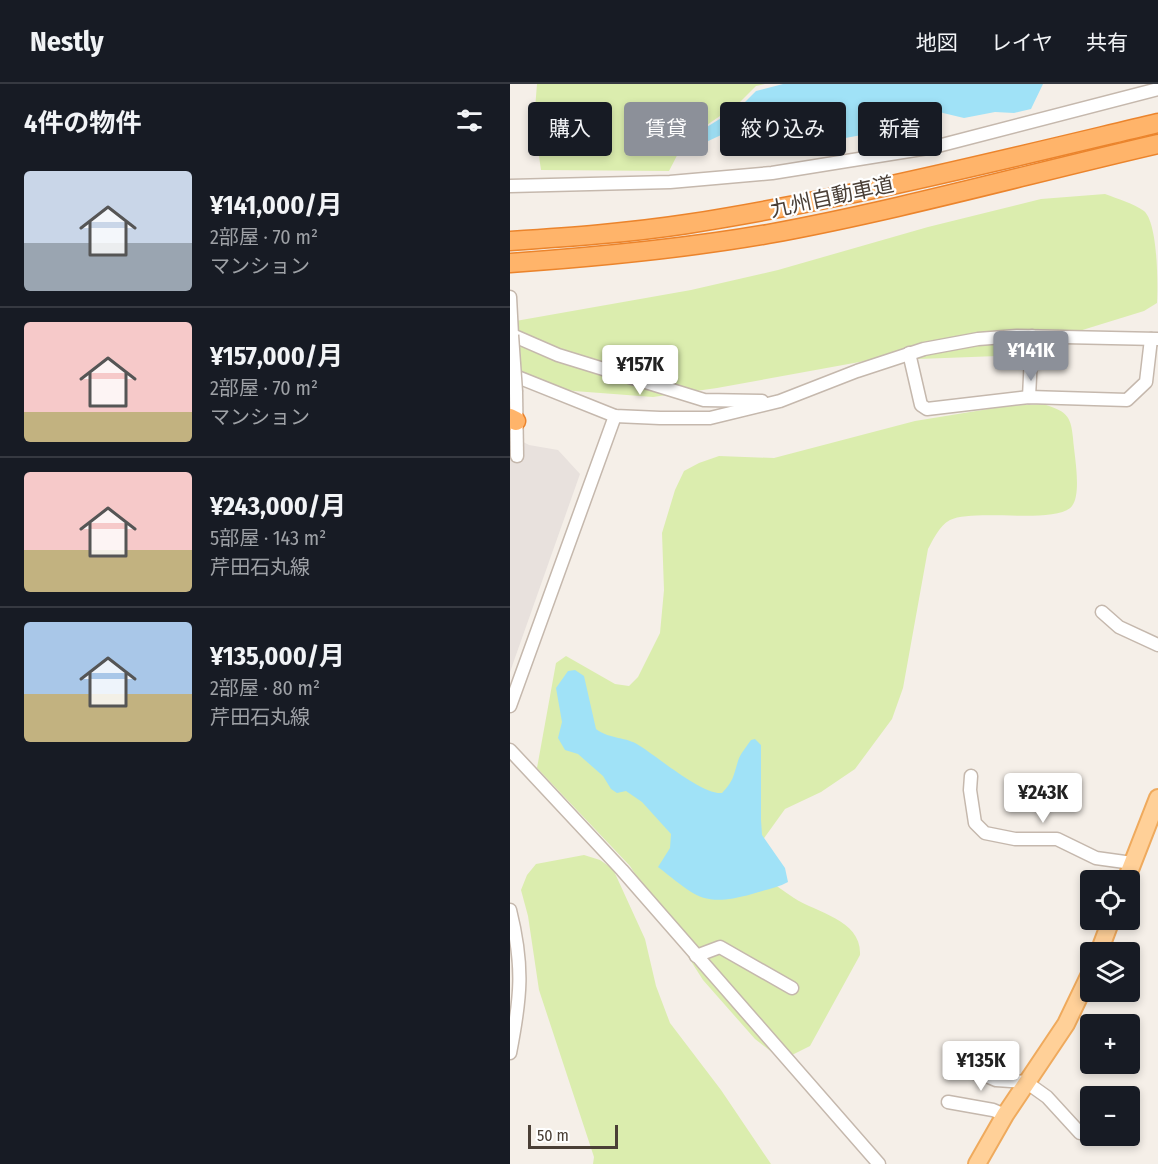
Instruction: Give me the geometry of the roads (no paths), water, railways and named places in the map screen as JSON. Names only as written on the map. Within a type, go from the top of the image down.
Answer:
[{"type":"highway","name":"九州自動車道","points":[[510,242],[615,233],[772,209],[848,195],[1158,123]]},
{"type":"highway","name":"九州自動車道","points":[[510,263],[687,247],[768,234],[959,193],[1158,144]]},
{"type":"main road","points":[[1130,870],[1158,798]]},
{"type":"main road","points":[[977,1164],[1005,1115],[1066,1024],[1080,995]]},
{"type":"street","points":[[510,186],[670,182],[772,173],[934,147],[1158,89]]},
{"type":"street","points":[[510,297],[516,392],[513,420],[517,456]]},
{"type":"street","points":[[512,335],[558,355],[704,400],[780,401]]},
{"type":"street","points":[[510,374],[615,416],[710,418],[780,401],[857,371],[924,349],[978,339],[1032,336],[1154,339],[1146,382],[1127,400],[1029,397],[927,409],[921,405],[909,354]]},
{"type":"street","points":[[1029,397],[1032,336]]},
{"type":"street","points":[[510,706],[615,416]]},
{"type":"street","points":[[1102,612],[1119,627],[1158,645]]},
{"type":"street","points":[[510,750],[614,861],[879,1164]]},
{"type":"street","points":[[970,776],[975,824],[985,833],[1015,839],[1057,839],[1096,858],[1132,863]]},
{"type":"street","points":[[510,910],[518,943],[521,972],[520,997],[510,1053]]},
{"type":"street","points":[[696,956],[720,947],[792,988]]},
{"type":"street","points":[[957,1070],[982,1074],[996,1080],[1026,1082],[1047,1097],[1080,1133]]},
{"type":"street","points":[[948,1102],[993,1110],[1005,1115]]},
{"type":"water","points":[[783,84],[1043,84],[1031,109],[1014,113],[995,112],[964,118],[942,112],[942,102],[858,102],[858,136],[846,138],[846,102],[745,102],[756,91]]},
{"type":"water","points":[[720,119],[720,136],[708,141],[708,126]]},
{"type":"water","points":[[575,670],[584,676],[596,729],[607,735],[635,743],[692,782],[713,792],[722,793],[726,789],[733,778],[740,756],[751,740],[755,739],[761,745],[762,835],[785,868],[788,882],[735,898],[710,899],[691,892],[658,867],[670,848],[671,834],[642,802],[626,791],[617,793],[611,789],[603,776],[578,754],[565,750],[558,738],[562,722],[556,688],[568,671]]}]
